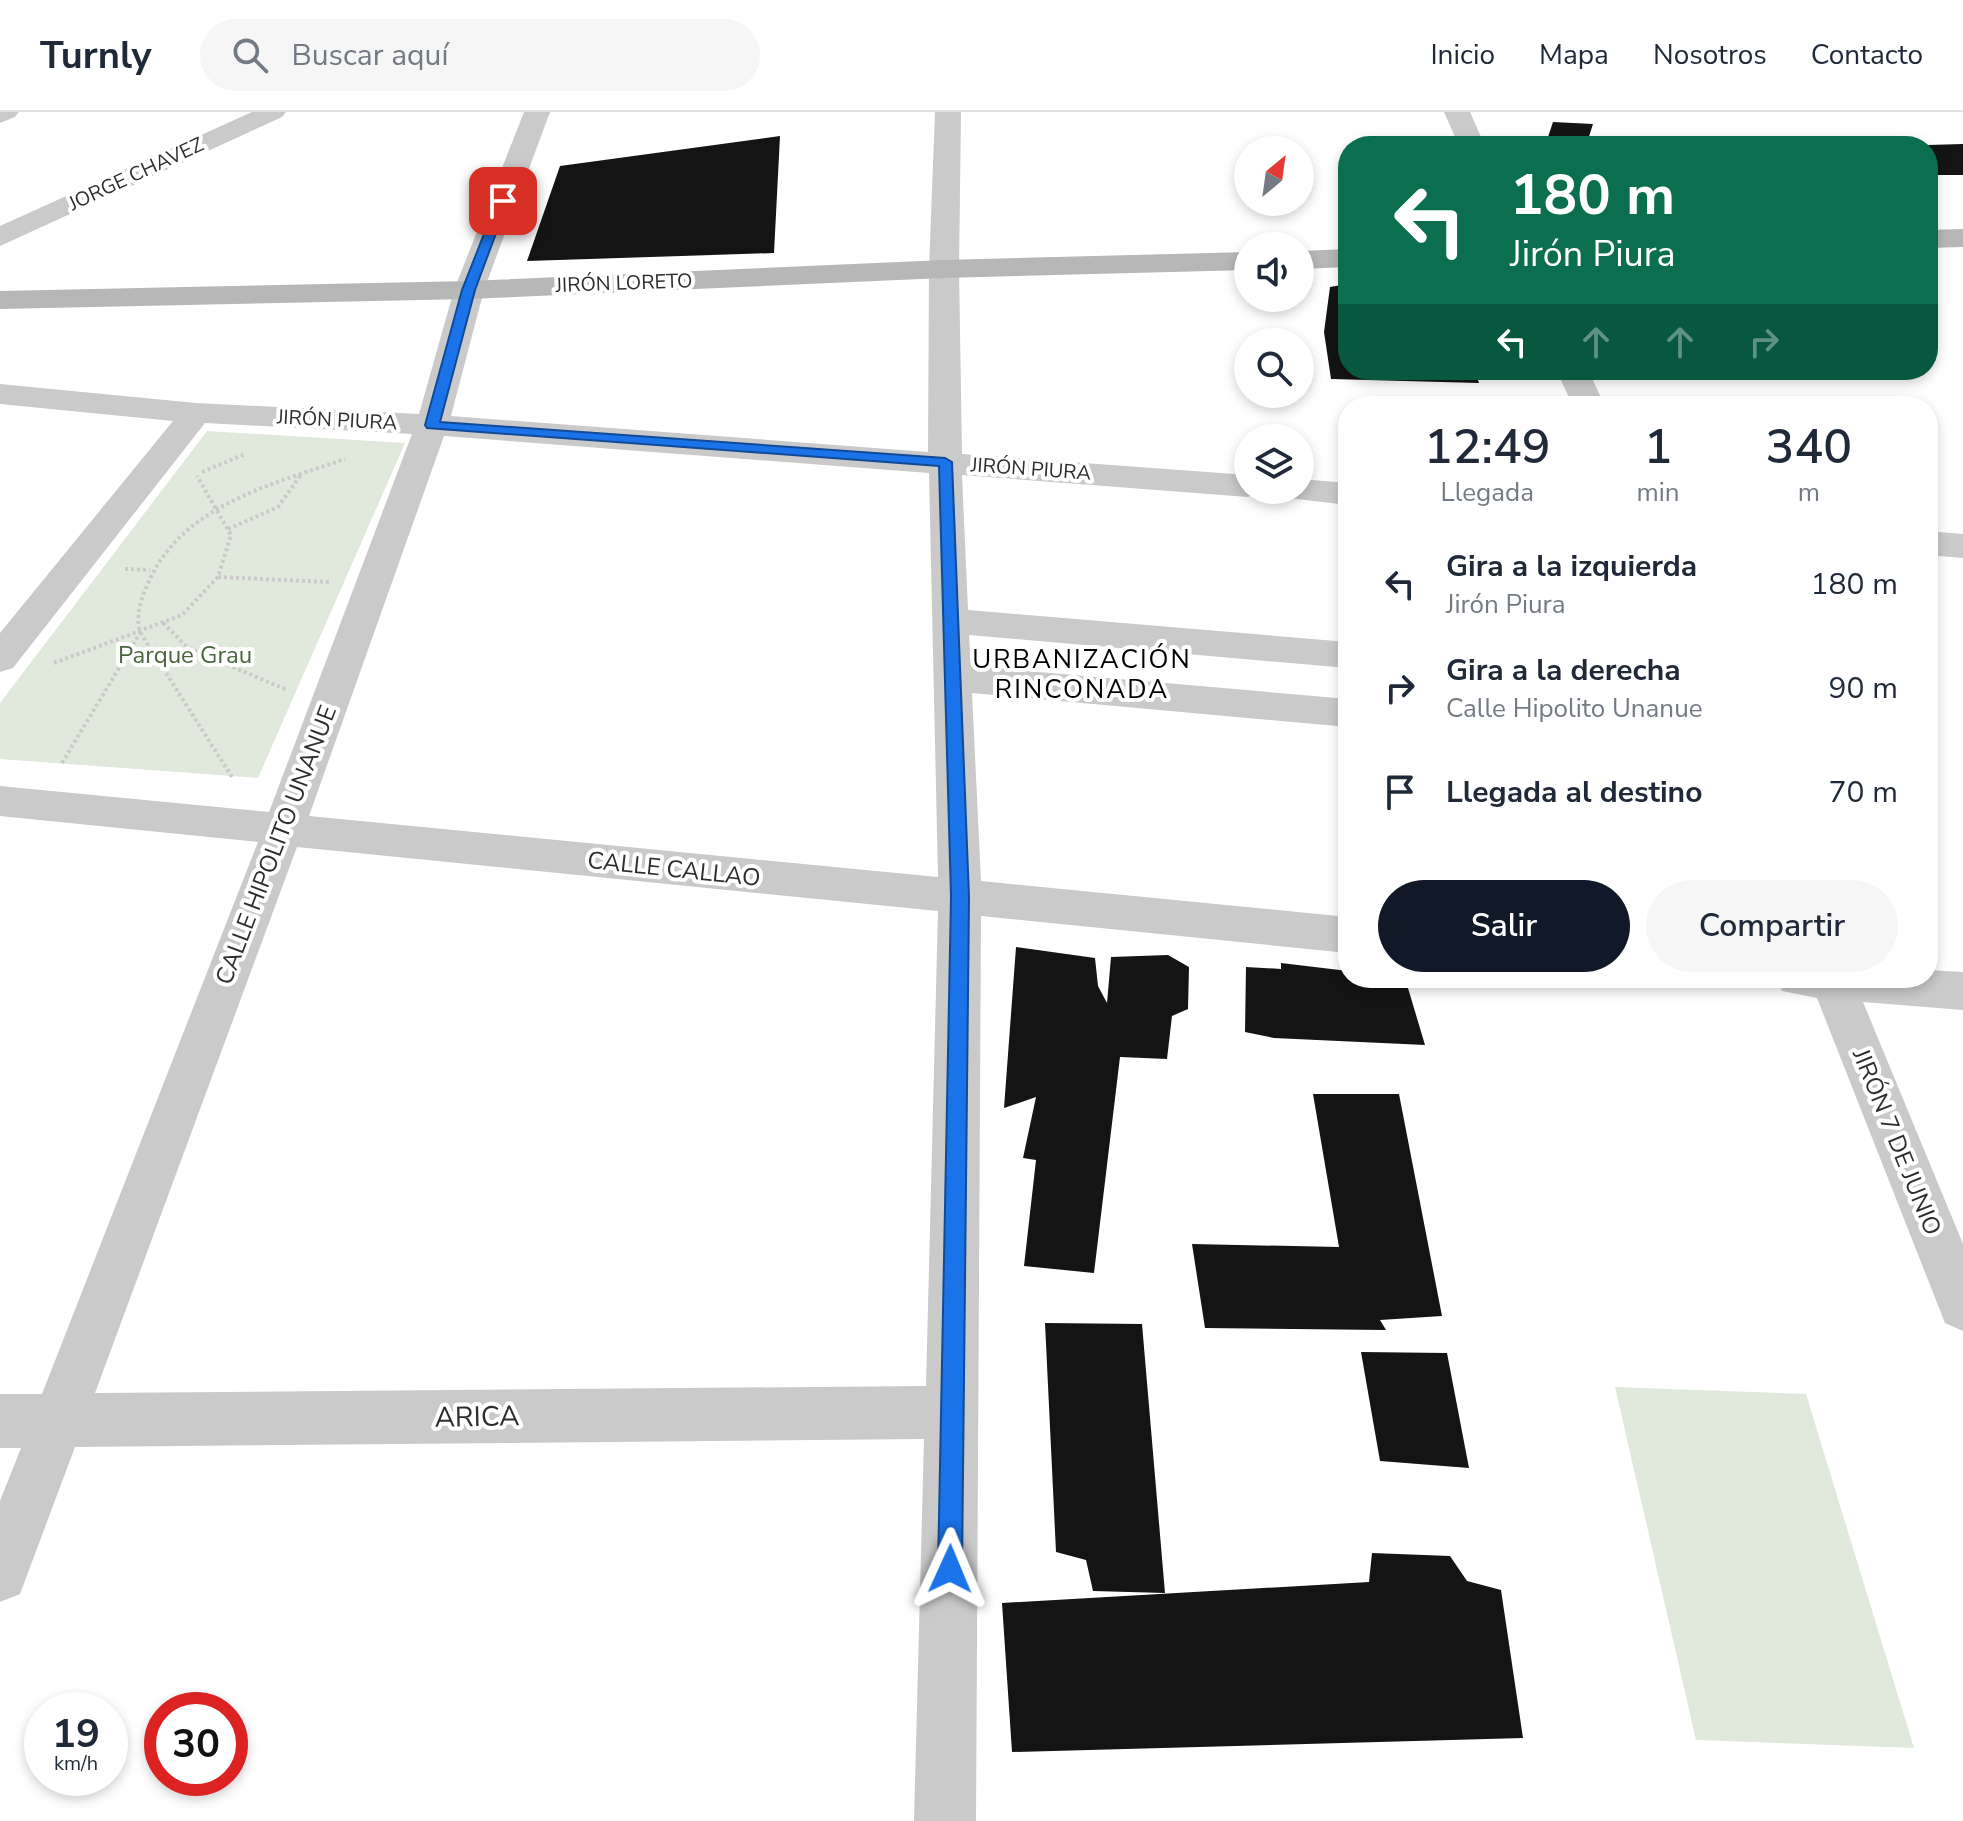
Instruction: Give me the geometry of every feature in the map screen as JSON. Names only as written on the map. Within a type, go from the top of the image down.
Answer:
[{"type":"street","points":[[0,115],[6,112]]},
{"type":"street","name":"JORGE CHAVEZ","points":[[0,237],[273,112]]},
{"type":"street","name":"CALLE HIPOLITO UNANUE","points":[[0,1574],[55,1422],[283,830],[432,425],[469,290],[537,112]]},
{"type":"street","points":[[945,1821],[960,897],[945,462],[944,269],[948,112]]},
{"type":"street","points":[[1457,112],[1468,136]]},
{"type":"street","points":[[1938,239],[1963,238]]},
{"type":"street","points":[[1314,259],[1338,258]]},
{"type":"street","name":"JIRÓN LORETO","points":[[0,300],[469,290],[944,269],[1234,261]]},
{"type":"street","name":"JIRÓN PIURA","points":[[0,394],[196,413],[432,425],[1234,485]]},
{"type":"street","points":[[0,659],[196,413]]},
{"type":"street","points":[[1314,491],[1338,493]]},
{"type":"street","points":[[1938,544],[1963,546]]},
{"type":"street","points":[[950,621],[1338,654]]},
{"type":"street","points":[[953,678],[1338,712]]},
{"type":"street","name":"CALLE CALLAO","points":[[0,801],[1338,934]]},
{"type":"street","name":"JIRÓN 7 DE JUNIO","points":[[1824,988],[1963,1306]]},
{"type":"street","points":[[1927,988],[1963,991]]},
{"type":"street","name":"ARICA","points":[[0,1421],[953,1412]]},
{"type":"path","points":[[186,478],[250,453]]},
{"type":"path","points":[[232,777],[140,632],[136,619],[151,570],[195,521],[218,508],[346,459]]},
{"type":"path","points":[[52,663],[182,615],[218,577],[231,535],[196,474]]},
{"type":"path","points":[[228,529],[278,507],[301,476]]},
{"type":"path","points":[[218,577],[344,582]]},
{"type":"path","points":[[163,623],[188,648],[295,693]]},
{"type":"path","points":[[62,763],[140,632]]},
{"type":"green space","name":"Parque Grau","points":[[207,431],[405,443],[258,778],[0,759],[0,703]]},
{"type":"green space","points":[[1615,1387],[1806,1394],[1914,1748],[1696,1740]]},
{"type":"building","points":[[1553,122],[1593,124],[1589,136],[1548,136]]},
{"type":"building","points":[[780,136],[774,253],[527,261],[560,166]]},
{"type":"building","points":[[1963,144],[1963,175],[1938,175],[1938,145]]},
{"type":"building","points":[[1338,286],[1338,379],[1331,379],[1324,332],[1330,287]]},
{"type":"building","points":[[1368,380],[1478,380],[1479,383]]},
{"type":"building","points":[[1016,947],[1095,958],[1098,986],[1107,1003],[1111,957],[1168,955],[1189,967],[1188,1009],[1172,1016],[1167,1059],[1120,1057],[1094,1273],[1024,1266],[1036,1160],[1023,1158],[1036,1097],[1004,1108]]},
{"type":"building","points":[[1281,963],[1338,970],[1338,988],[1408,988],[1425,1045],[1274,1038],[1245,1032],[1246,967],[1281,969]]},
{"type":"building","points":[[1313,1094],[1399,1094],[1442,1316],[1380,1320],[1386,1330],[1205,1328],[1192,1244],[1339,1247]]},
{"type":"building","points":[[1045,1323],[1142,1324],[1165,1593],[1093,1591],[1086,1560],[1056,1552]]},
{"type":"building","points":[[1361,1352],[1447,1353],[1469,1468],[1380,1461]]},
{"type":"building","points":[[1372,1553],[1450,1556],[1467,1581],[1501,1590],[1523,1738],[1012,1752],[1002,1603],[1369,1582]]},
{"type":"district","name":"URBANIZACIÓN RINCONADA","points":[[1082,674]]},
{"type":"route","points":[[503,201],[469,290],[432,425],[945,462],[960,897],[950,1569]]}]
